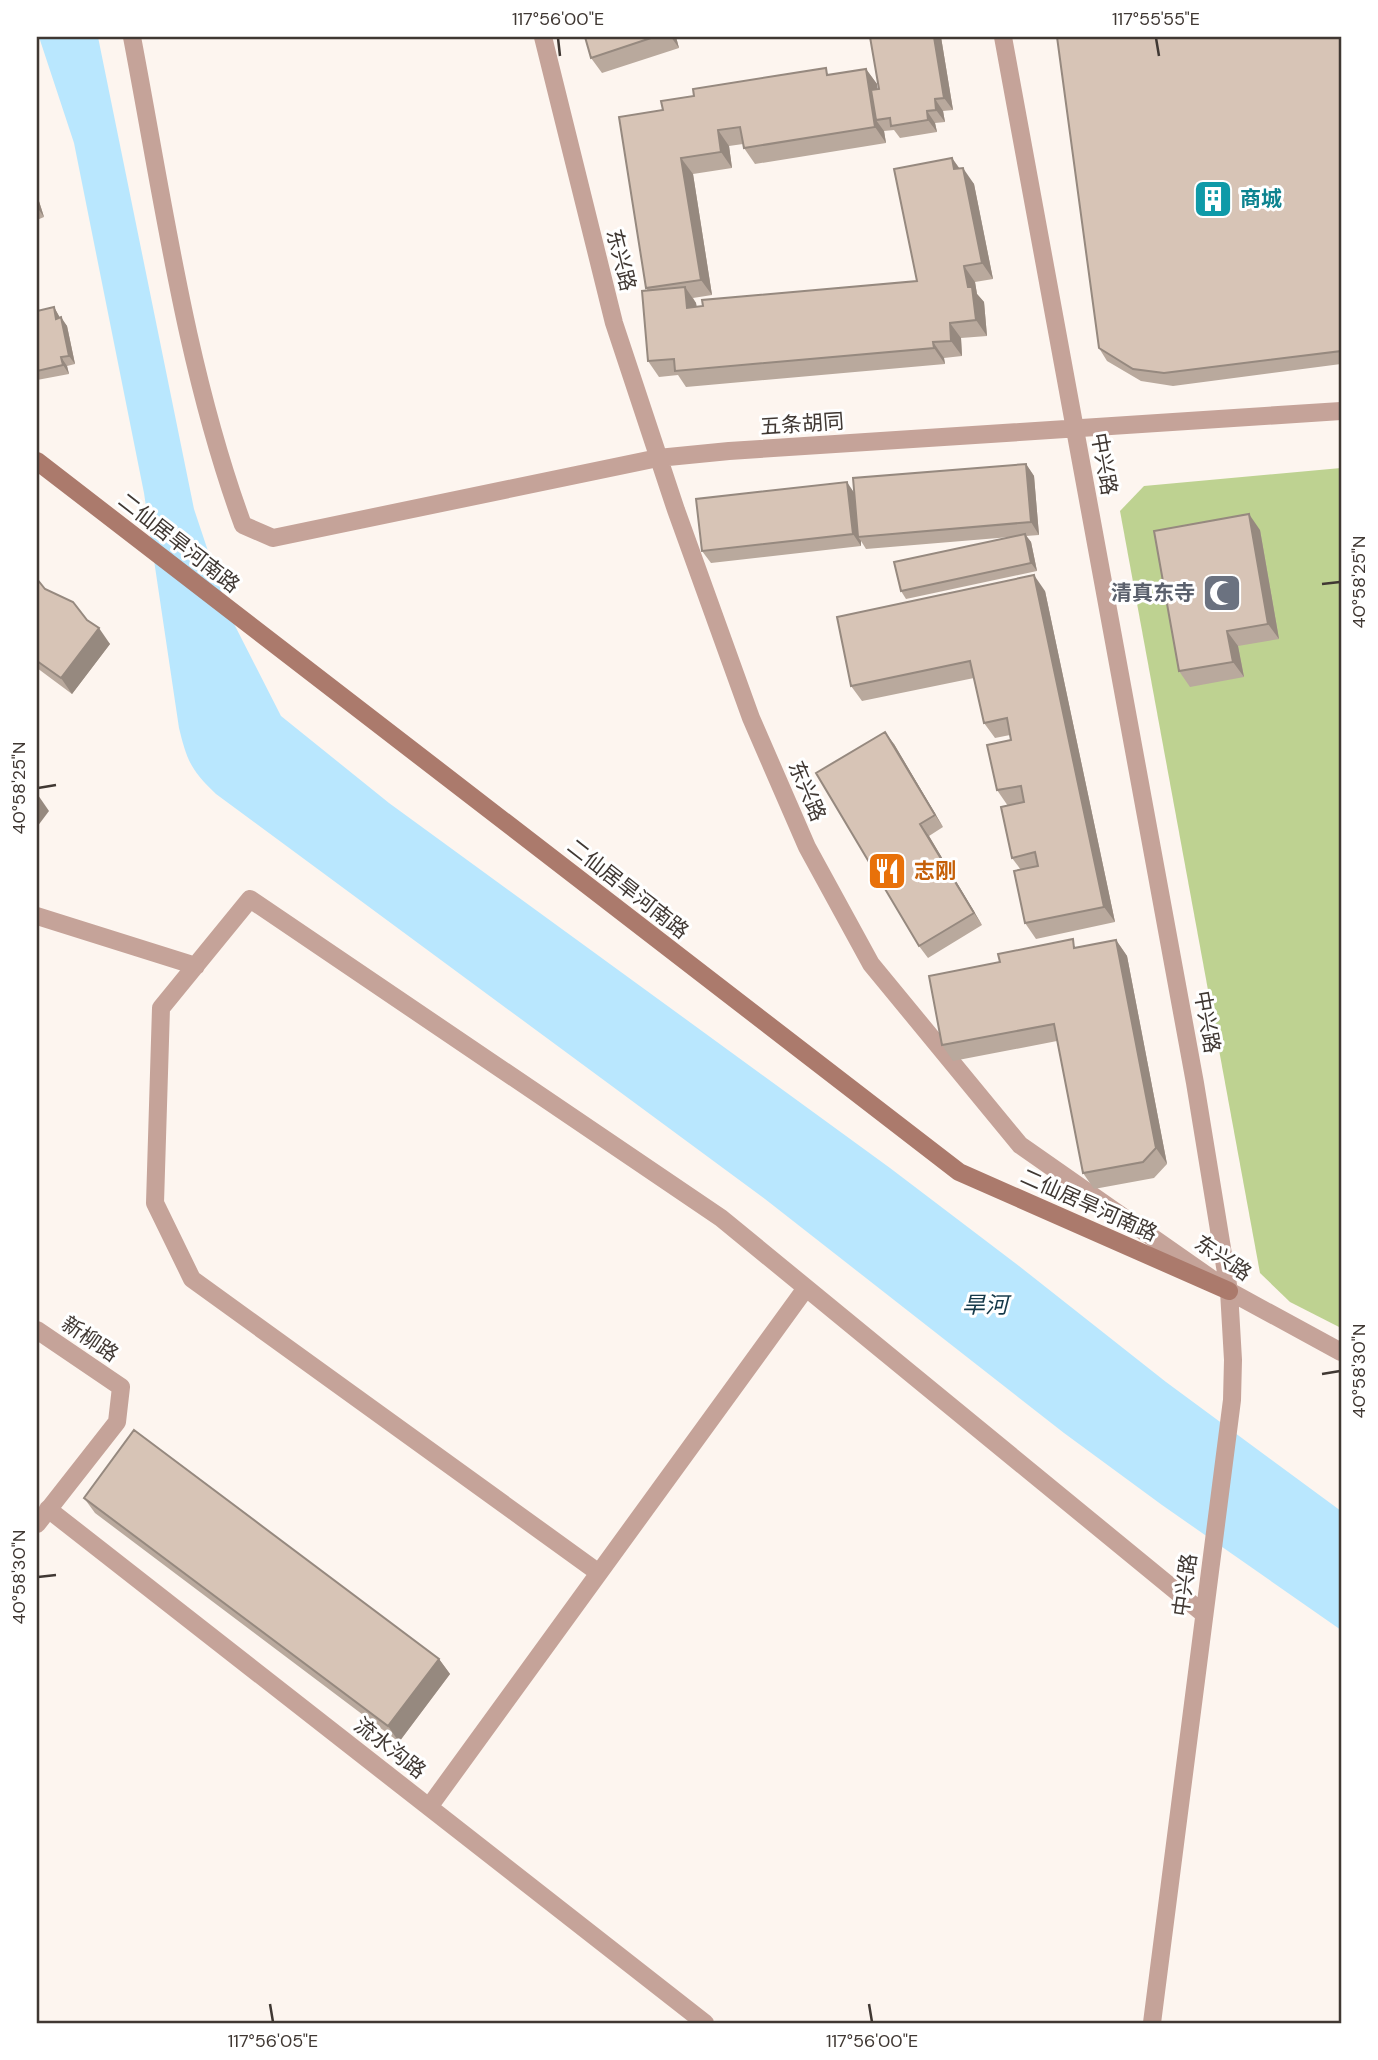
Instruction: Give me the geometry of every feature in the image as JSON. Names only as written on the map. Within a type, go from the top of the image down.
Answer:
[{"type":"street","name":"五条胡同","points":[[132,37],[197,375],[222,468],[243,525],[273,538],[658,458],[729,451],[1341,411]]},
{"type":"street","name":"东兴路","points":[[543,37],[614,323],[658,458],[751,718],[807,847],[871,964],[1020,1144],[1229,1291],[1341,1352]]},
{"type":"street","name":"中兴路","points":[[1003,37],[1195,1083],[1229,1291],[1233,1360],[1231,1400],[1152,2023]]},
{"type":"street","name":"二仙居旱河南路","points":[[37,461],[959,1172],[1229,1291]]},
{"type":"street","points":[[599,1573],[192,1279],[155,1203],[161,1007],[250,899],[721,1218],[1204,1614]]},
{"type":"street","points":[[37,916],[195,966]]},
{"type":"street","points":[[429,1807],[806,1288]]},
{"type":"street","name":"新柳路","points":[[37,1330],[121,1387],[117,1422],[37,1524]]},
{"type":"street","name":"流水沟路","points":[[48,1509],[705,2023]]},
{"type":"green space","points":[[1341,468],[1341,1328],[1290,1302],[1260,1273],[1120,511],[1144,486]]},
{"type":"water","name":"旱河","points":[[39,37],[98,37],[194,509],[229,614],[281,716],[389,803],[890,1168],[1166,1382],[1341,1511],[1341,1630],[1064,1433],[765,1199],[216,794],[195,771],[179,728],[144,493],[74,143]]},
{"type":"building","points":[[585,37],[654,37],[591,58]]},
{"type":"building","points":[[870,37],[934,37],[944,98],[935,99],[936,110],[927,111],[928,120],[891,126],[890,118],[876,120],[871,90],[879,89]]},
{"type":"building","name":"商城","points":[[1057,37],[1341,37],[1341,351],[1164,373],[1133,369],[1099,348]]},
{"type":"building","points":[[826,68],[827,75],[866,69],[875,127],[744,148],[740,127],[718,130],[721,152],[681,158],[701,280],[646,288],[619,117],[663,110],[661,101],[694,96],[693,89]]},
{"type":"building","points":[[952,158],[954,169],[963,168],[982,263],[964,266],[968,287],[972,287],[976,320],[950,323],[951,341],[933,342],[934,348],[675,371],[674,359],[648,361],[642,291],[685,287],[687,308],[703,306],[702,300],[917,281],[894,169]]},
{"type":"building","points":[[54,307],[56,319],[61,317],[69,356],[61,357],[63,365],[37,371],[37,311]]},
{"type":"building","points":[[1026,464],[1031,522],[858,537],[853,478]]},
{"type":"building","points":[[847,482],[853,534],[702,551],[696,499]]},
{"type":"building","name":"清真东寺","points":[[1249,514],[1268,624],[1227,631],[1233,662],[1179,671],[1154,531]]},
{"type":"building","points":[[1025,534],[1031,563],[901,591],[894,562]]},
{"type":"building","points":[[1034,575],[1104,907],[1025,923],[1014,871],[1038,866],[1035,852],[1012,858],[1001,807],[1024,802],[1021,786],[997,790],[987,745],[1011,740],[1007,718],[984,723],[970,661],[851,686],[837,617]]},
{"type":"building","points":[[37,579],[45,589],[73,602],[87,620],[99,628],[61,678],[37,661]]},
{"type":"building","points":[[885,732],[935,815],[920,824],[974,913],[919,946],[816,773]]},
{"type":"building","points":[[1073,939],[1074,948],[1116,940],[1156,1148],[1143,1162],[1083,1173],[1054,1024],[942,1045],[929,976],[1000,962],[998,954]]},
{"type":"building","points":[[134,1430],[439,1659],[388,1726],[84,1498]]},
{"type":"place","name":"商城","points":[[1213,199]]},
{"type":"place","name":"清真东寺","points":[[1222,593]]},
{"type":"place","name":"志刚","points":[[887,871]]}]
